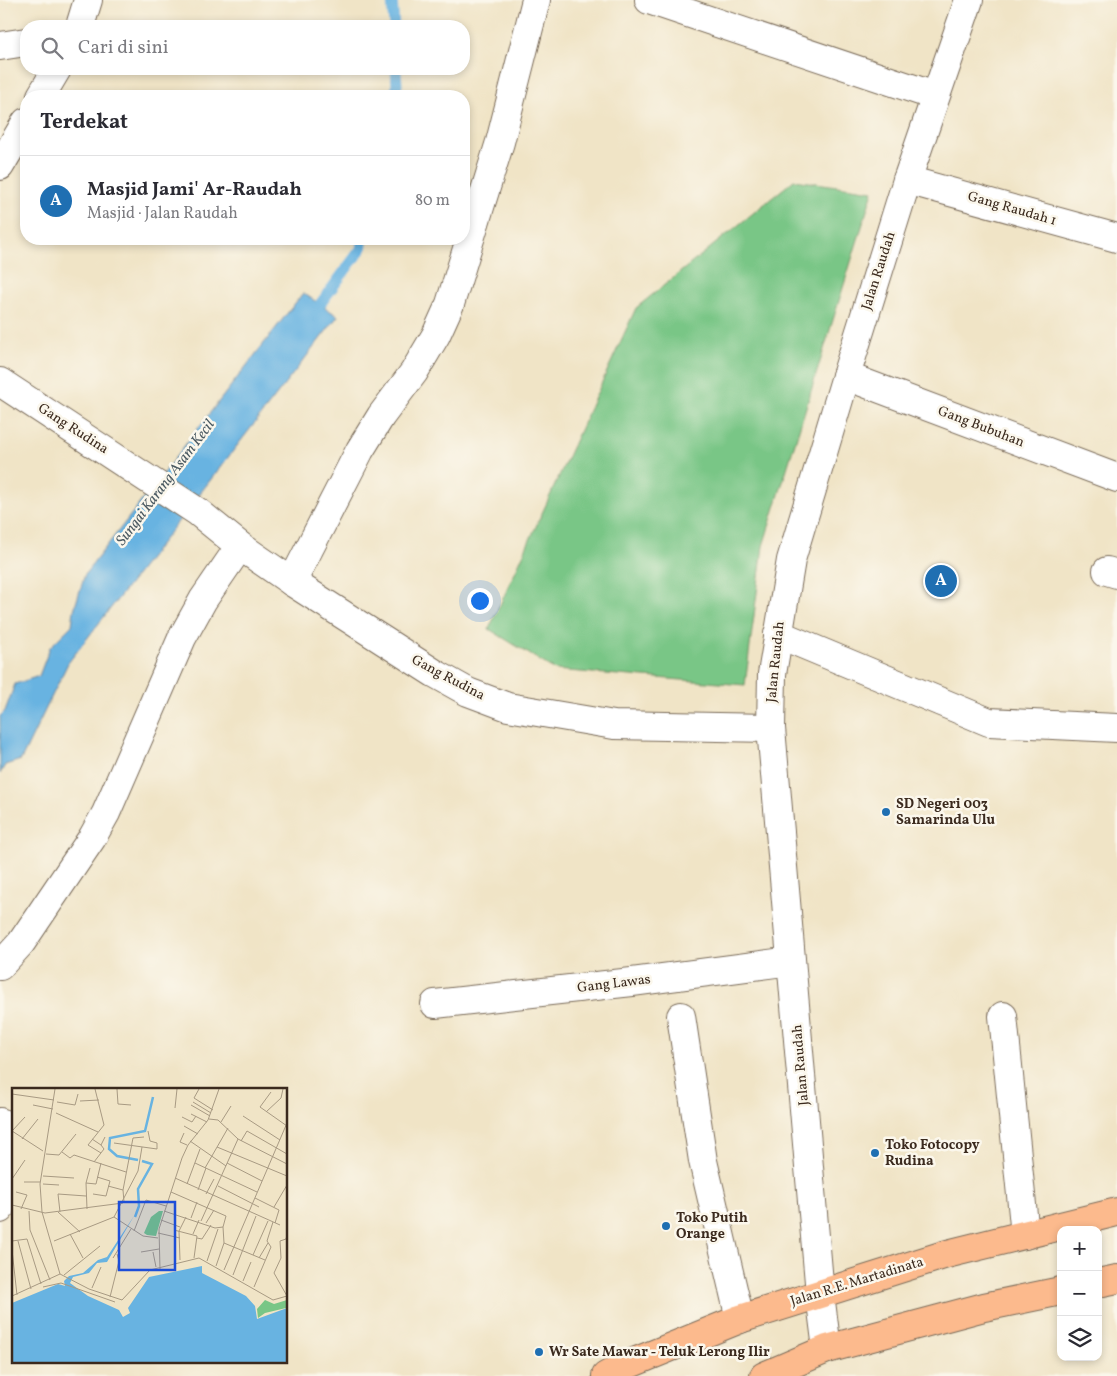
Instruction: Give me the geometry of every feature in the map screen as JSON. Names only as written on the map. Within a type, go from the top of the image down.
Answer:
[{"type":"highway","name":"Jalan R.E. Martadinata","points":[[606,1376],[622,1366],[740,1319],[947,1254],[1117,1212]]},
{"type":"highway","points":[[1102,1282],[1117,1279]]},
{"type":"highway","points":[[764,1376],[827,1349],[984,1307],[1057,1292]]},
{"type":"street","points":[[82,20],[88,0]]},
{"type":"street","points":[[470,239],[500,142],[536,0]]},
{"type":"street","points":[[648,0],[935,96]]},
{"type":"street","name":"Jalan Raudah","points":[[827,1349],[820,1294],[770,728],[772,674],[792,560],[846,376],[907,180],[969,0]]},
{"type":"street","points":[[0,46],[20,43]]},
{"type":"street","points":[[45,90],[53,75]]},
{"type":"street","points":[[0,166],[20,132]]},
{"type":"street","name":"Gang Raudah 1","points":[[907,180],[1117,238]]},
{"type":"street","points":[[292,582],[360,450],[436,335],[450,304],[468,245]]},
{"type":"street","name":"Gang Bubuhan","points":[[846,376],[1117,478]]},
{"type":"street","name":"Gang Rudina","points":[[0,382],[198,512],[240,546],[292,582],[434,673],[468,692],[508,708],[614,725],[770,728]]},
{"type":"street","points":[[0,966],[21,943],[92,838],[106,813],[182,638],[203,600],[240,546]]},
{"type":"street","points":[[778,634],[989,722],[1117,728]]},
{"type":"street","name":"Gang Lawas","points":[[435,1004],[632,982],[792,961]]},
{"type":"street","points":[[680,1016],[703,1161],[740,1319]]},
{"type":"street","points":[[1003,1016],[1025,1236]]},
{"type":"street","points":[[0,1122],[2,1158],[0,1209]]},
{"type":"green space","points":[[794,180],[873,191],[763,546],[745,685],[555,670],[489,629],[636,308]]},
{"type":"water","points":[[303,293],[338,316],[68,663],[21,760],[5,765],[0,774],[0,716],[5,711],[15,684],[39,676],[50,647],[72,625],[74,610],[85,574]]},
{"type":"waterway","name":"Sungai Karang Asam Kecil","points":[[392,0],[394,20]]},
{"type":"waterway","name":"Sungai Karang Asam Kecil","points":[[396,75],[396,90]]},
{"type":"waterway","name":"Sungai Karang Asam Kecil","points":[[312,315],[361,249],[362,245]]},
{"type":"place","name":"Masjid Jami' Ar-Raudah","points":[[941,581]]},
{"type":"place","name":"SD Negeri 003 Samarinda Ulu","points":[[886,812]]},
{"type":"place","name":"Toko Fotocopy Rudina","points":[[875,1153]]},
{"type":"place","name":"Toko Putih Orange","points":[[666,1226]]},
{"type":"place","name":"Wr Sate Mawar - Teluk Lerong Ilir","points":[[539,1352]]}]
